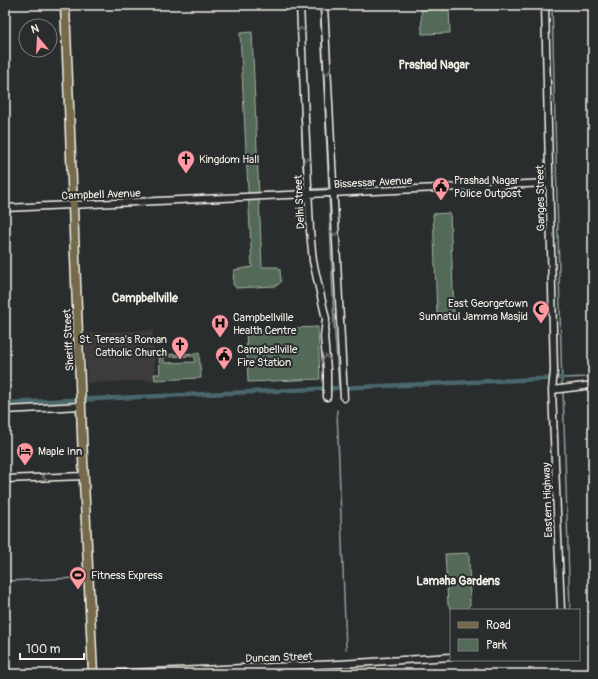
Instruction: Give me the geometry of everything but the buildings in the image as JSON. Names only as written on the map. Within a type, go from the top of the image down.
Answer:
[{"type":"main road","name":"Sheriff Street","points":[[65,5],[93,674]]},
{"type":"street","name":"Delhi Street","points":[[300,5],[308,195],[313,261],[326,319],[324,337],[328,370],[327,397]]},
{"type":"street","points":[[324,5],[330,194],[344,398]]},
{"type":"street","name":"Ganges Street","points":[[545,5],[554,371],[557,388]]},
{"type":"street","name":"Bissessar Avenue","points":[[198,201],[549,183]]},
{"type":"street","name":"Campbell Avenue","points":[[5,208],[73,204],[198,201]]},
{"type":"street","points":[[557,388],[593,385]]},
{"type":"street","name":"Eastern Highway","points":[[557,388],[561,609]]},
{"type":"street","points":[[5,410],[81,406]]},
{"type":"street","points":[[5,479],[84,476]]},
{"type":"street","name":"Duncan Street","points":[[107,674],[355,664],[450,657]]},
{"type":"shaded area","points":[[153,330],[155,380],[87,383],[85,333]]},
{"type":"green space","points":[[421,5],[449,5],[450,33],[422,34]]},
{"type":"green space","points":[[252,32],[262,267],[278,267],[280,270],[281,282],[276,286],[236,288],[233,284],[234,270],[252,267],[240,33]]},
{"type":"green space","points":[[450,213],[454,313],[437,314],[433,214]]},
{"type":"green space","points":[[318,327],[320,379],[248,382],[246,330]]},
{"type":"green space","points":[[199,353],[201,378],[155,380],[154,374],[160,374],[159,355]],"holes":[[[195,356],[195,362],[164,363],[164,357]]]},
{"type":"green space","points":[[469,553],[470,605],[466,609],[451,609],[448,605],[445,554]]},
{"type":"waterway","points":[[320,5],[329,191]]},
{"type":"waterway","points":[[552,5],[562,387]]},
{"type":"waterway","points":[[301,109],[304,190],[307,190]]},
{"type":"waterway","points":[[311,189],[329,188]]},
{"type":"waterway","points":[[329,195],[334,323],[339,388]]},
{"type":"waterway","points":[[562,378],[593,377]]},
{"type":"waterway","points":[[5,403],[562,378]]},
{"type":"waterway","points":[[563,391],[570,609]]},
{"type":"waterway","points":[[337,410],[346,649]]},
{"type":"waterway","points":[[5,581],[79,578]]},
{"type":"waterway","points":[[188,674],[213,673]]},
{"type":"place","name":"Kingdom Hall","points":[[186,174]]},
{"type":"place","name":"Prashad Nagar Police Outpost","points":[[441,201]]},
{"type":"place","name":"East Georgetown Sunnatul Jamma Masjid","points":[[541,324]]},
{"type":"place","name":"Campbellville Health Centre","points":[[220,338]]},
{"type":"place","name":"St. Teresa's Roman Catholic Church","points":[[180,360]]},
{"type":"place","name":"Campbellville Fire Station","points":[[224,370]]},
{"type":"place","name":"Maple Inn","points":[[25,466]]},
{"type":"place","name":"Fitness Express","points":[[78,590]]},
{"type":"district","name":"Prashad Nagar","points":[[434,65]]},
{"type":"district","name":"Campbellville","points":[[145,298]]},
{"type":"district","name":"Lamaha Gardens","points":[[458,581]]}]
